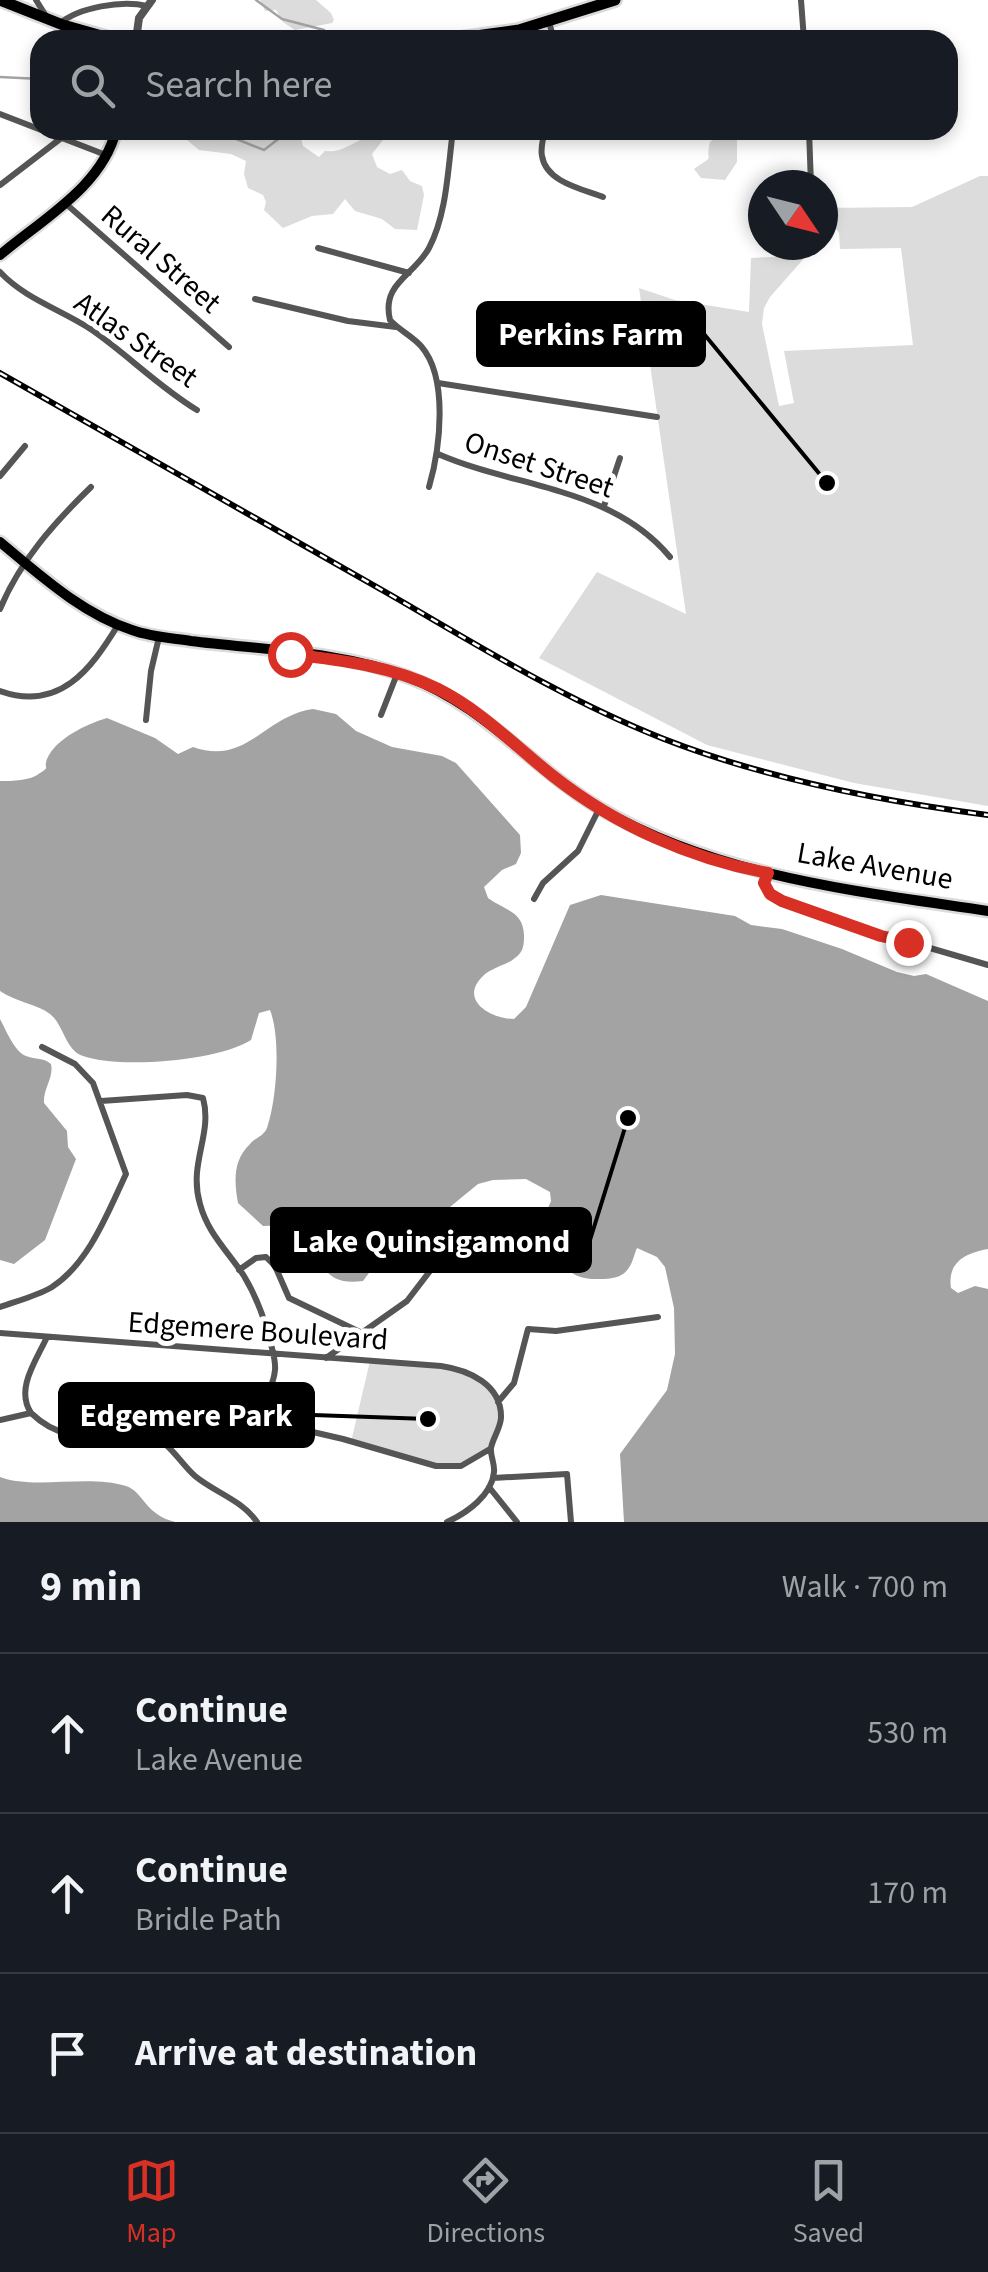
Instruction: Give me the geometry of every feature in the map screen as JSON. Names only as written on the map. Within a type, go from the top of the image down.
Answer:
[{"type":"highway","points":[[0,0],[82,30]]},
{"type":"highway","points":[[517,30],[615,0]]},
{"type":"main road","points":[[0,255],[94,175],[108,156],[113,140]]},
{"type":"main road","name":"Lake Avenue","points":[[0,542],[65,594],[118,625],[159,637],[344,661],[398,673],[436,688],[474,711],[552,775],[600,808],[692,852],[768,873],[988,910]]},
{"type":"street","points":[[36,0],[54,22],[128,1],[149,3],[139,18],[137,30]]},
{"type":"street","points":[[801,0],[803,30]]},
{"type":"street","points":[[549,22],[551,30]]},
{"type":"street","points":[[0,114],[30,126]]},
{"type":"street","points":[[1,181],[60,140]]},
{"type":"street","points":[[64,140],[108,156]]},
{"type":"street","points":[[429,487],[438,454],[437,383],[424,349],[388,316],[388,298],[394,285],[410,273],[428,250],[438,224],[451,140]]},
{"type":"street","points":[[543,140],[542,160],[547,170],[570,185],[604,197]]},
{"type":"street","points":[[809,140],[810,170]]},
{"type":"street","name":"Rural Street","points":[[64,202],[229,348]]},
{"type":"street","points":[[318,248],[410,273]]},
{"type":"street","name":"Atlas Street","points":[[0,272],[22,290],[94,332],[170,394],[197,410]]},
{"type":"street","points":[[255,299],[348,321],[397,327]]},
{"type":"street","points":[[437,383],[657,418]]},
{"type":"street","points":[[0,476],[25,446]]},
{"type":"street","name":"Onset Street","points":[[438,454],[604,506],[644,532],[670,558]]},
{"type":"street","points":[[604,506],[620,458]]},
{"type":"street","points":[[0,609],[19,569],[56,522],[91,487]]},
{"type":"street","points":[[0,691],[35,695],[73,683],[88,671],[118,625]]},
{"type":"street","points":[[146,720],[159,637]]},
{"type":"street","points":[[382,715],[398,673]]},
{"type":"street","points":[[534,899],[543,884],[578,851],[600,808]]},
{"type":"street","points":[[768,873],[766,889],[782,901],[881,936],[988,965]]},
{"type":"street","points":[[0,1307],[43,1292],[67,1274],[94,1236],[126,1174],[93,1083],[80,1068],[42,1047]]},
{"type":"street","points":[[101,1101],[187,1095],[204,1098],[205,1126],[195,1166],[197,1196],[210,1232],[240,1270],[262,1312],[273,1354],[275,1375],[270,1388],[243,1416],[232,1424],[168,1446]]},
{"type":"street","points":[[326,1358],[407,1302],[462,1237],[535,1210]]},
{"type":"street","points":[[240,1270],[266,1256],[289,1298],[360,1332]]},
{"type":"street","points":[[447,1522],[468,1510],[493,1478],[491,1448],[500,1428],[498,1402],[514,1383],[528,1329],[556,1331],[658,1317]]},
{"type":"street","name":"Edgemere Boulevard","points":[[0,1333],[464,1370],[485,1383],[498,1402]]},
{"type":"street","points":[[47,1337],[24,1392],[31,1413],[67,1435],[154,1437],[168,1446],[197,1478],[246,1510],[256,1522]]},
{"type":"street","points":[[0,1420],[31,1413]]},
{"type":"street","points":[[243,1416],[436,1466],[467,1464],[491,1448]]},
{"type":"street","points":[[493,1478],[567,1474],[570,1522]]},
{"type":"street","points":[[489,1486],[517,1522]]},
{"type":"shaded area","points":[[260,0],[316,0],[334,20],[295,30],[283,22],[276,10],[265,11]]},
{"type":"shaded area","points":[[187,140],[302,140],[303,146],[319,157],[325,151],[342,149],[361,140],[383,140],[372,154],[377,167],[390,174],[402,170],[410,181],[422,186],[424,195],[417,230],[395,229],[382,219],[355,211],[345,199],[333,214],[312,216],[283,228],[264,210],[263,195],[248,188],[246,161],[231,154],[199,150]]},
{"type":"shaded area","points":[[737,140],[737,162],[725,180],[701,178],[694,169],[708,159],[710,142]]},
{"type":"shaded area","points":[[980,176],[988,176],[988,806],[854,783],[707,745],[539,658],[597,572],[686,614],[639,288],[675,300],[749,312],[751,260],[803,260],[770,297],[762,324],[779,406],[794,403],[784,351],[913,345],[901,248],[840,249],[838,231],[838,208],[912,207]]},
{"type":"shaded area","points":[[313,709],[336,714],[356,731],[392,747],[442,756],[456,763],[520,835],[521,853],[516,864],[502,870],[484,887],[488,898],[517,916],[524,935],[518,955],[486,974],[476,985],[476,1000],[496,1016],[514,1019],[526,1007],[570,905],[601,895],[735,916],[751,925],[782,929],[842,949],[897,972],[926,974],[988,1001],[988,1249],[972,1253],[955,1265],[951,1288],[958,1293],[975,1286],[988,1289],[988,1522],[624,1522],[620,1454],[667,1390],[675,1354],[674,1308],[665,1267],[657,1257],[637,1248],[630,1267],[619,1276],[577,1276],[562,1264],[540,1227],[551,1201],[550,1192],[526,1179],[493,1180],[478,1184],[439,1216],[401,1230],[363,1281],[337,1279],[323,1266],[301,1228],[263,1226],[238,1203],[238,1164],[244,1150],[265,1131],[273,1101],[277,1052],[270,1010],[259,1013],[251,1040],[236,1047],[193,1058],[120,1062],[77,1053],[50,1014],[0,991],[0,781],[36,776],[46,768],[51,751],[65,738],[107,718],[155,738],[178,754],[193,747],[228,750],[296,713]]},
{"type":"shaded area","points":[[0,1019],[22,1053],[51,1064],[44,1103],[67,1131],[68,1147],[76,1159],[45,1240],[14,1264],[0,1260]]},
{"type":"shaded area","points":[[370,1361],[441,1366],[485,1383],[501,1410],[490,1449],[478,1459],[444,1464],[351,1442]]},
{"type":"shaded area","points":[[0,1477],[126,1486],[157,1514],[175,1522],[0,1522]]},
{"type":"waterway","points":[[256,0],[282,19],[324,30]]},
{"type":"waterway","points":[[0,77],[30,78]]},
{"type":"waterway","points":[[239,140],[264,150],[277,140]]},
{"type":"railway","points":[[0,373],[524,672],[628,724],[703,753],[783,777],[906,803],[988,815]]},
{"type":"place","name":"Perkins Farm","points":[[827,483]]},
{"type":"place","name":"Lake Quinsigamond","points":[[628,1118]]},
{"type":"place","name":"Edgemere Park","points":[[428,1419]]},
{"type":"route","points":[[290,654],[377,667],[429,685],[474,711],[562,783],[622,820],[692,852],[768,873],[766,889],[782,901],[908,942]]}]
